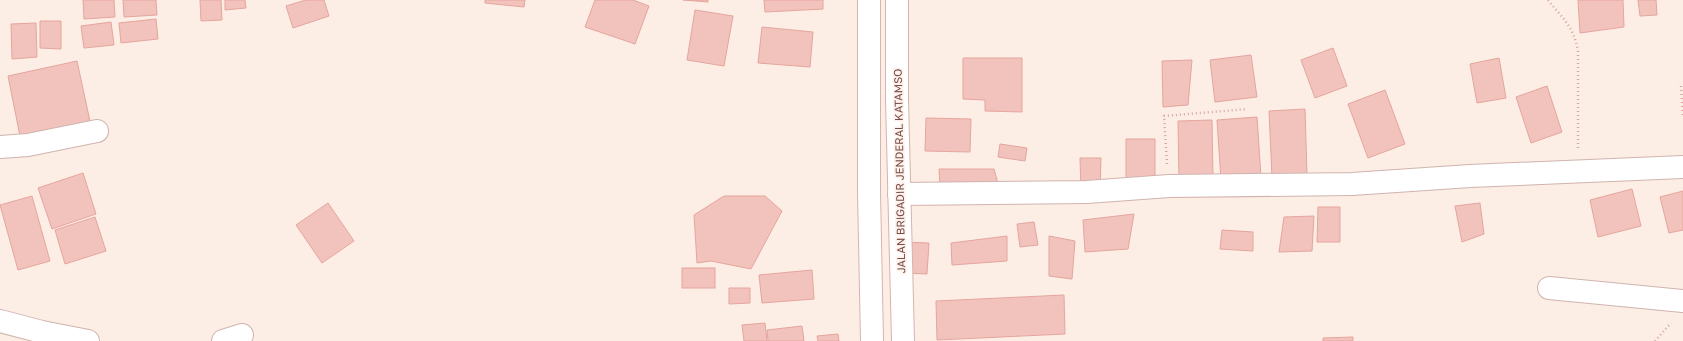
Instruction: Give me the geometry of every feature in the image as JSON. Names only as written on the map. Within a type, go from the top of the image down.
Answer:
[{"type":"street","points":[[869,0],[869,183],[872,341]]},
{"type":"street","name":"JALAN BRIGADIR JENDERAL KATAMSO","points":[[897,0],[899,194],[903,341]]},
{"type":"street","points":[[0,147],[28,145],[97,131]]},
{"type":"street","points":[[899,194],[1086,192],[1169,186],[1352,184],[1470,176],[1683,167]]},
{"type":"street","points":[[1549,288],[1678,310]]},
{"type":"street","points":[[0,321],[42,332],[88,341]]},
{"type":"path","points":[[1548,0],[1569,24],[1575,36],[1578,51],[1578,171]]},
{"type":"path","points":[[1681,86],[1683,117]]},
{"type":"path","points":[[1169,186],[1164,116],[1247,109]]},
{"type":"path","points":[[1655,341],[1678,310]]},
{"type":"building","points":[[83,0],[114,0],[115,17],[84,19]]},
{"type":"building","points":[[123,0],[156,0],[157,15],[124,17]]},
{"type":"building","points":[[200,0],[221,0],[222,20],[201,21]]},
{"type":"building","points":[[225,0],[245,0],[246,8],[225,10]]},
{"type":"building","points":[[306,0],[324,0],[329,16],[293,28],[286,6]]},
{"type":"building","points":[[485,0],[525,0],[524,7],[485,3]]},
{"type":"building","points":[[595,0],[633,0],[649,6],[635,44],[585,27]]},
{"type":"building","points":[[683,0],[708,0],[708,2]]},
{"type":"building","points":[[764,0],[823,0],[823,9],[765,12]]},
{"type":"building","points":[[1578,0],[1623,0],[1624,27],[1580,33]]},
{"type":"building","points":[[1638,0],[1656,0],[1657,15],[1640,16]]},
{"type":"building","points":[[695,10],[733,16],[724,66],[687,60]]},
{"type":"building","points":[[156,19],[158,39],[121,43],[119,23]]},
{"type":"building","points":[[40,21],[61,21],[61,49],[40,48]]},
{"type":"building","points":[[111,22],[114,45],[84,48],[81,26]]},
{"type":"building","points":[[36,23],[37,57],[12,59],[11,24]]},
{"type":"building","points":[[762,27],[813,32],[810,67],[758,63]]},
{"type":"building","points":[[1333,48],[1347,86],[1315,98],[1301,60]]},
{"type":"building","points":[[1251,55],[1257,97],[1215,102],[1210,60]]},
{"type":"building","points":[[963,58],[1022,58],[1022,112],[985,111],[985,100],[963,99]]},
{"type":"building","points":[[1499,58],[1506,98],[1477,103],[1470,64]]},
{"type":"building","points":[[1192,60],[1188,105],[1163,107],[1162,61]]},
{"type":"building","points":[[77,61],[91,126],[21,141],[8,76]]},
{"type":"building","points":[[1547,86],[1562,132],[1531,143],[1516,97]]},
{"type":"building","points":[[1385,90],[1405,144],[1368,158],[1348,104]]},
{"type":"building","points":[[1305,109],[1307,175],[1272,177],[1269,111]]},
{"type":"building","points":[[1257,117],[1261,177],[1221,180],[1217,120]]},
{"type":"building","points":[[926,118],[971,119],[970,152],[925,151]]},
{"type":"building","points":[[1212,120],[1213,178],[1179,179],[1178,121]]},
{"type":"building","points":[[1126,139],[1155,139],[1155,181],[1126,182]]},
{"type":"building","points":[[1000,144],[1027,148],[1025,161],[998,157]]},
{"type":"building","points":[[1080,158],[1101,158],[1100,189],[1081,190]]},
{"type":"building","points":[[939,169],[994,169],[999,187],[940,187]]},
{"type":"building","points":[[83,173],[96,214],[52,229],[38,188]]},
{"type":"building","points":[[1632,189],[1641,226],[1598,237],[1590,200]]},
{"type":"building","points":[[1683,191],[1683,230],[1669,233],[1660,197]]},
{"type":"building","points":[[32,196],[50,261],[18,270],[0,205]]},
{"type":"building","points":[[724,196],[765,196],[782,211],[751,269],[711,261],[697,263],[694,215]]},
{"type":"building","points":[[328,203],[354,241],[322,263],[296,225]]},
{"type":"building","points":[[1480,203],[1484,234],[1462,242],[1455,206]]},
{"type":"building","points":[[1318,207],[1340,207],[1340,242],[1317,242]]},
{"type":"building","points":[[1134,214],[1128,249],[1085,252],[1083,220]]},
{"type":"building","points":[[1314,216],[1312,251],[1279,252],[1284,217]]},
{"type":"building","points":[[95,217],[106,251],[65,264],[55,230]]},
{"type":"building","points":[[1034,222],[1038,245],[1020,247],[1017,224]]},
{"type":"building","points":[[1222,230],[1253,232],[1253,251],[1220,249]]},
{"type":"building","points":[[1007,236],[1007,261],[952,265],[951,243]]},
{"type":"building","points":[[1049,236],[1075,241],[1072,279],[1049,276]]},
{"type":"building","points":[[903,242],[929,243],[927,274],[903,273]]},
{"type":"building","points":[[682,268],[715,268],[715,288],[682,288]]},
{"type":"building","points":[[812,270],[814,299],[762,303],[759,275]]},
{"type":"building","points":[[729,288],[750,288],[750,303],[729,304]]},
{"type":"building","points":[[1064,295],[1065,334],[937,340],[936,301]]},
{"type":"building","points":[[765,323],[767,341],[744,341],[742,325]]},
{"type":"building","points":[[802,326],[804,341],[768,341],[767,330]]},
{"type":"building","points":[[838,334],[839,341],[818,341],[817,336]]},
{"type":"building","points":[[1353,337],[1353,341],[1323,341],[1323,338]]}]
